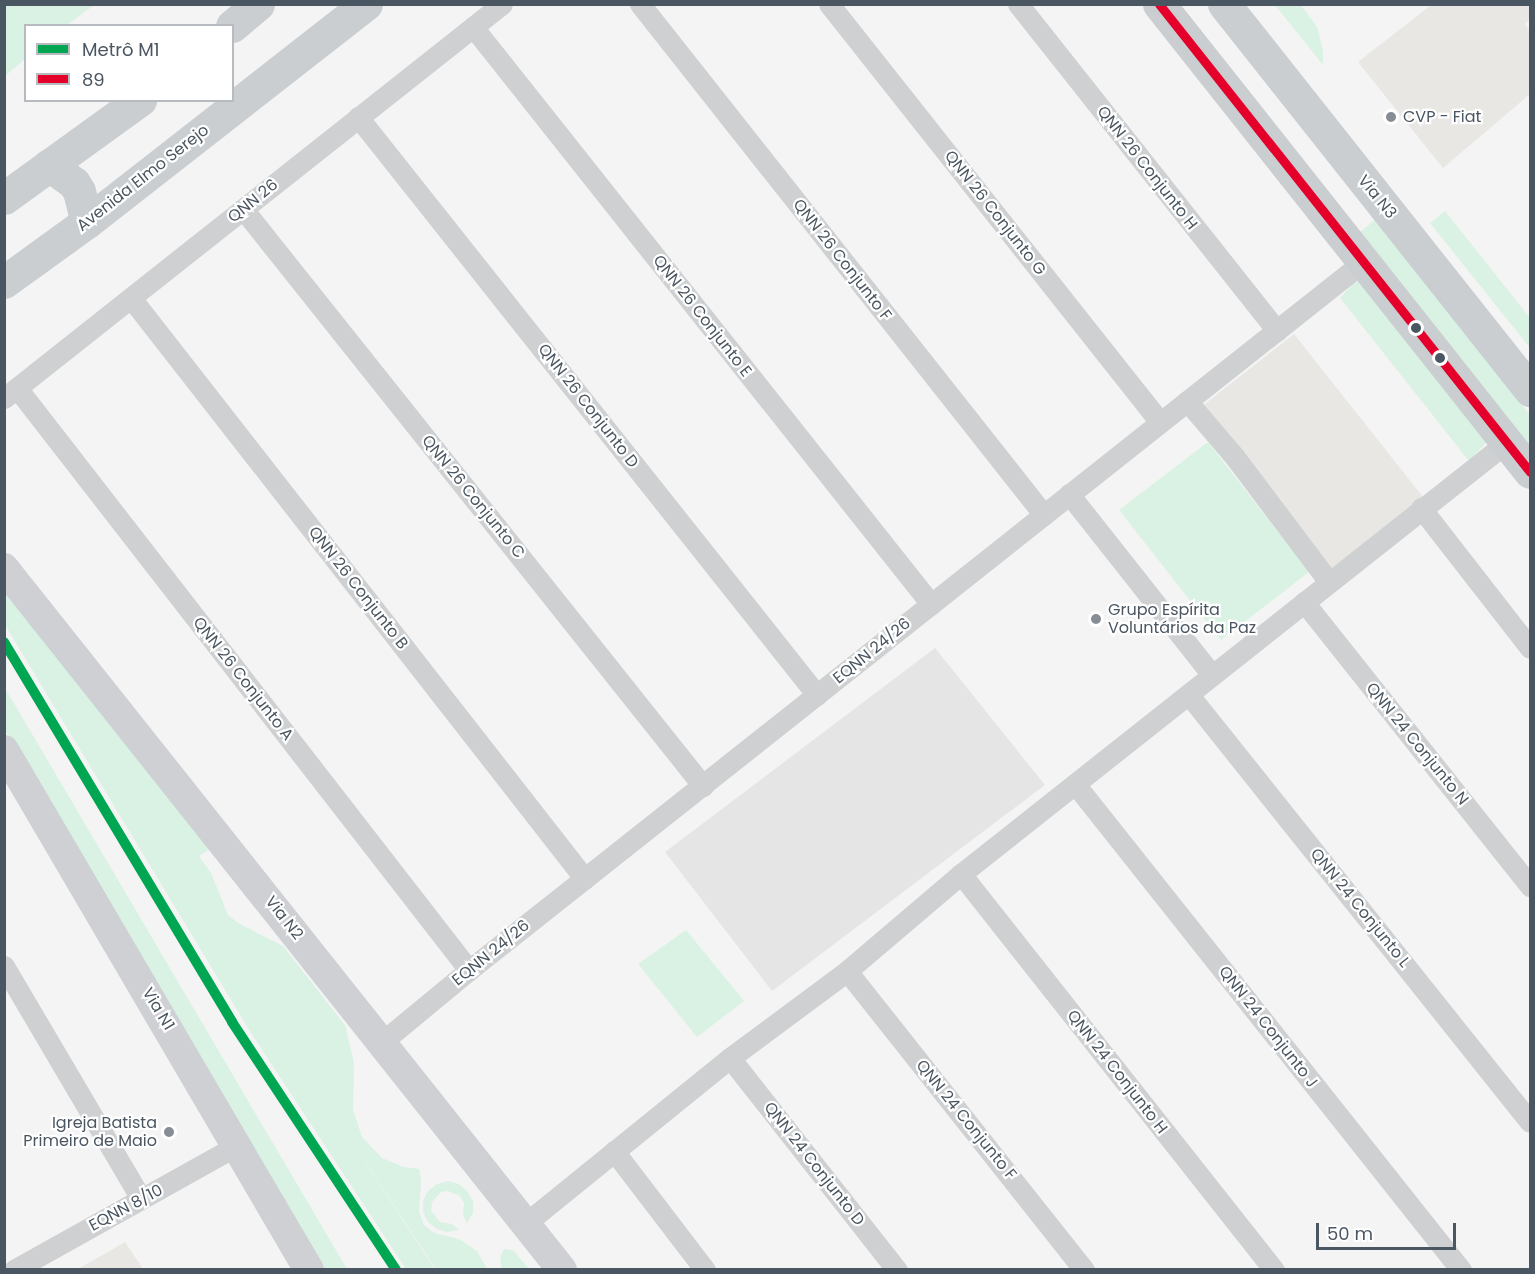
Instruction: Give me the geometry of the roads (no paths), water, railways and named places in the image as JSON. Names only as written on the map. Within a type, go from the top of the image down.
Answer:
[{"type":"main road","points":[[234,24],[258,4]]},
{"type":"main road","name":"Avenida Elmo Serejo","points":[[4,282],[87,222],[366,4]]},
{"type":"main road","points":[[1159,4],[1530,472]]},
{"type":"main road","points":[[1206,4],[1229,33],[1298,98]]},
{"type":"main road","name":"Via N3","points":[[1224,4],[1530,390]]},
{"type":"main road","points":[[4,198],[137,102]]},
{"type":"main road","points":[[49,165],[74,183],[79,191],[87,222]]},
{"type":"main road","name":"Via N2","points":[[4,568],[562,1269]]},
{"type":"main road","name":"Via N1","points":[[4,750],[238,1144],[309,1269]]},
{"type":"street","name":"QNN 26","points":[[11,393],[502,4]]},
{"type":"street","name":"QNN 26 Conjunto F","points":[[640,4],[1044,514]]},
{"type":"street","name":"QNN 26 Conjunto G","points":[[829,4],[1160,422]]},
{"type":"street","name":"QNN 26 Conjunto H","points":[[1018,4],[1277,331]]},
{"type":"street","name":"QNN 26 Conjunto E","points":[[473,27],[931,604]]},
{"type":"street","name":"QNN 26 Conjunto D","points":[[358,117],[818,695]]},
{"type":"street","name":"QNN 26 Conjunto C","points":[[243,209],[703,786]]},
{"type":"street","name":"EQNN 24/26","points":[[382,1042],[469,970],[1364,262]]},
{"type":"street","name":"QNN 26 Conjunto B","points":[[131,298],[585,879]]},
{"type":"street","name":"QNN 26 Conjunto A","points":[[11,393],[469,970]]},
{"type":"street","points":[[1187,401],[1234,456],[1329,582]]},
{"type":"street","points":[[526,1223],[730,1058],[847,971],[961,874],[1507,442]]},
{"type":"street","points":[[1069,494],[1212,675]]},
{"type":"street","points":[[1421,508],[1530,648]]},
{"type":"street","name":"QNN 24 Conjunto N","points":[[1304,602],[1530,886]]},
{"type":"street","name":"QNN 24 Conjunto L","points":[[1189,695],[1530,1122]]},
{"type":"street","name":"QNN 24 Conjunto J","points":[[1075,784],[1461,1269]]},
{"type":"street","name":"QNN 24 Conjunto H","points":[[961,874],[1274,1269]]},
{"type":"street","points":[[4,966],[141,1199]]},
{"type":"street","name":"QNN 24 Conjunto F","points":[[847,971],[1084,1269]]},
{"type":"street","name":"QNN 24 Conjunto D","points":[[730,1058],[897,1269]]},
{"type":"street","name":"EQNN 8/10","points":[[12,1269],[238,1144]]},
{"type":"street","points":[[614,1151],[705,1269]]},
{"type":"street","points":[[4,1260],[12,1269]]},
{"type":"metro line","name":"M1","points":[[4,642],[232,1022],[396,1270]]},
{"type":"place","name":"CVP - Fiat","points":[[1391,117]]},
{"type":"place","name":"Grupo Espírita Voluntários da Paz","points":[[1096,619]]},
{"type":"place","name":"Igreja Batista Primeiro de Maio","points":[[169,1132]]}]
